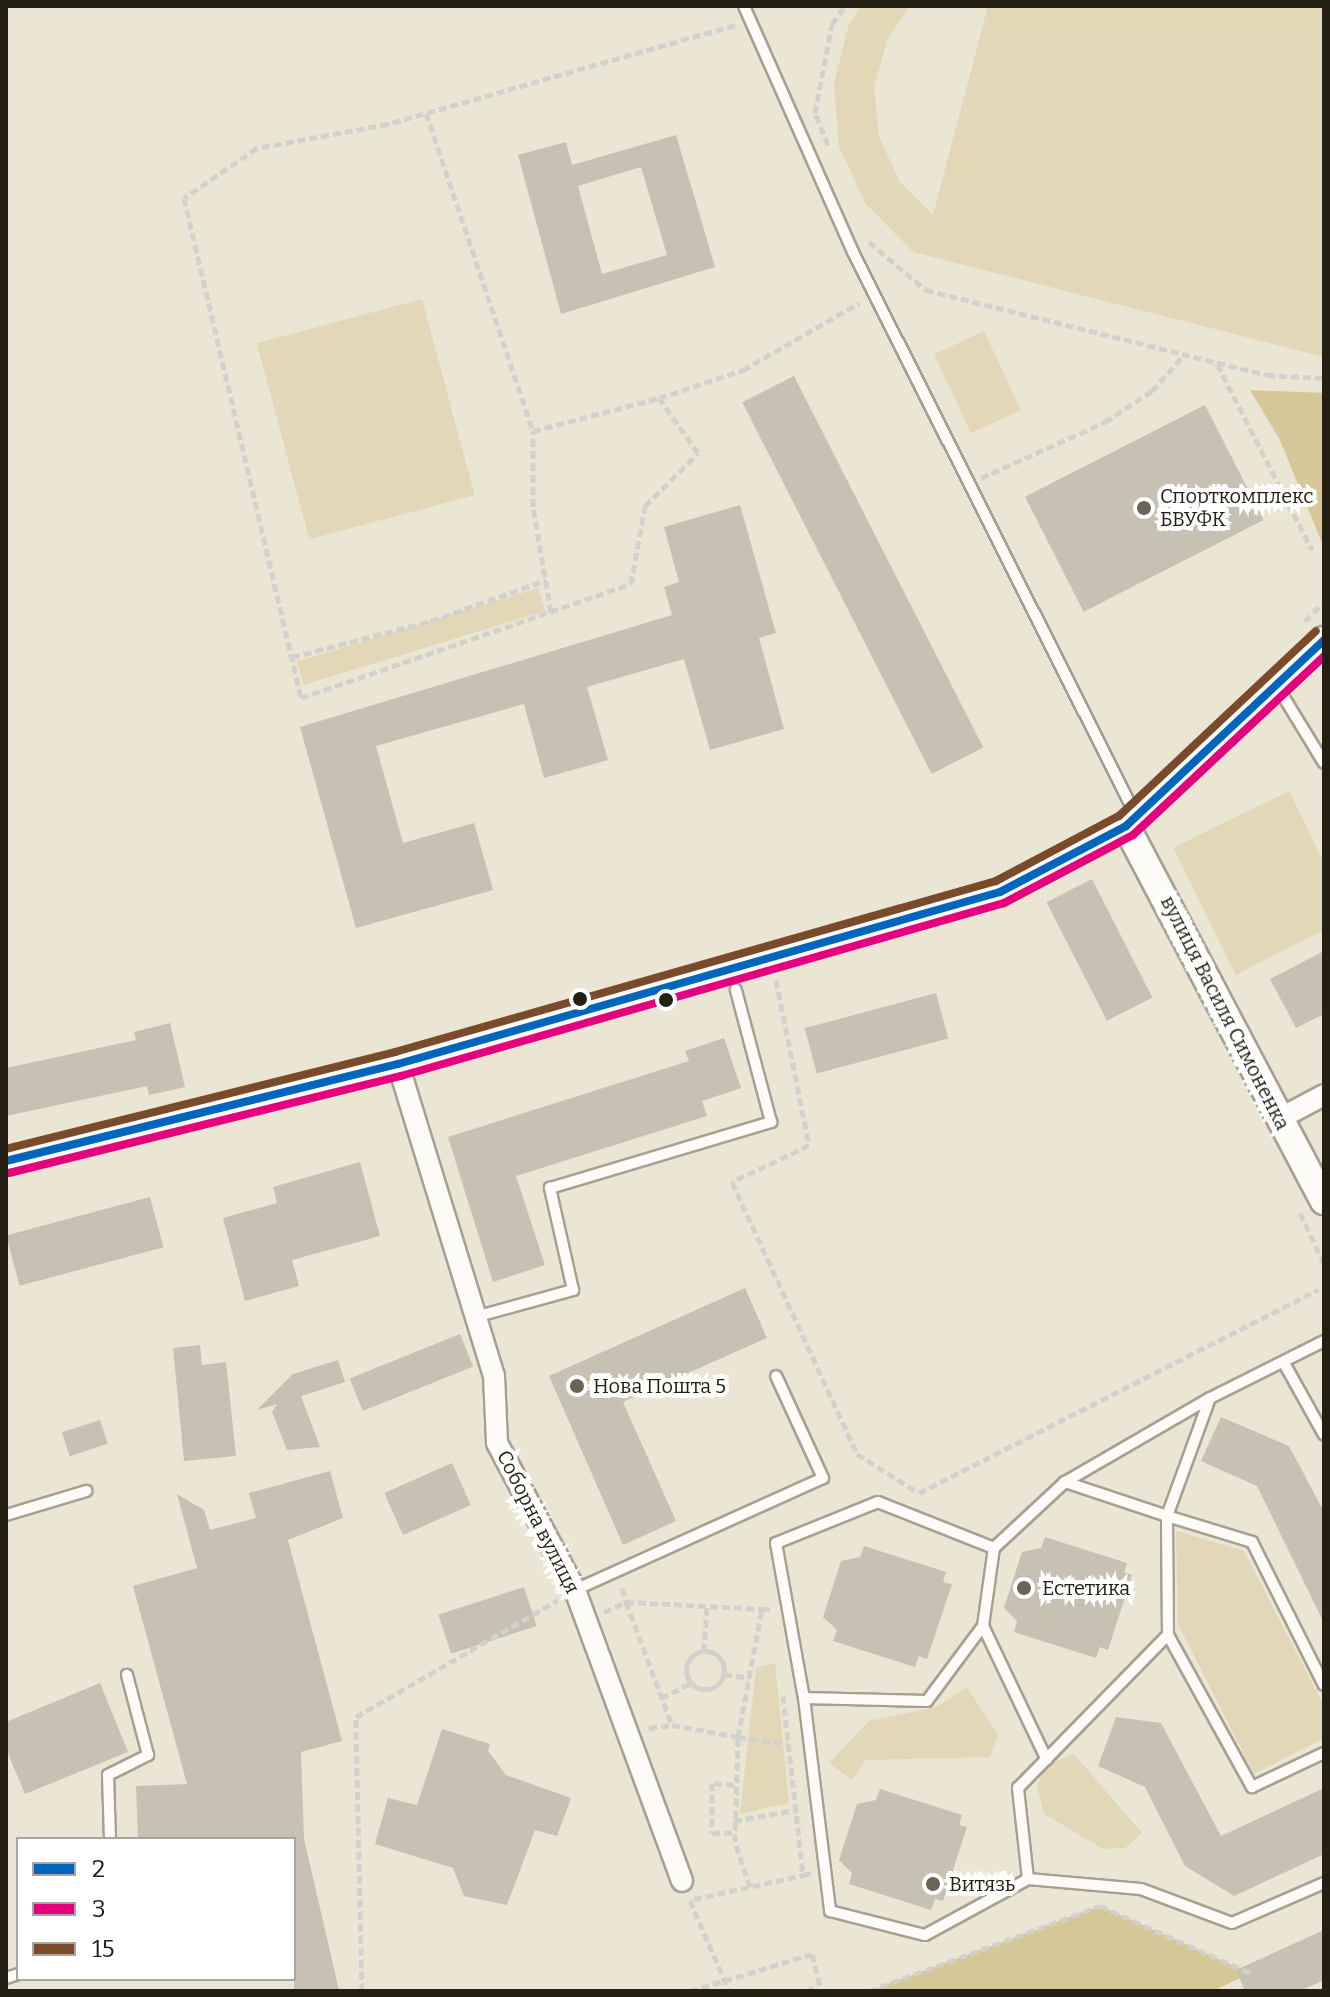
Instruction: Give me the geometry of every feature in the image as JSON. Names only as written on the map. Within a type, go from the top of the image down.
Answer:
[{"type":"street","points":[[6,1161],[398,1064],[1000,892],[1132,822],[1324,640]]},
{"type":"street","name":"вулиця Василя Симоненка","points":[[1132,822],[1279,1119],[1324,1201]]},
{"type":"street","name":"Соборна вулиця","points":[[398,1064],[494,1376],[497,1443],[575,1590],[686,1890]]},
{"type":"street","points":[[1279,1119],[1324,1095]]},
{"type":"lane","points":[[744,6],[874,294],[970,484],[1132,822]]},
{"type":"lane","points":[[1277,686],[1324,763]]},
{"type":"lane","points":[[475,1317],[573,1290],[550,1188],[771,1122],[736,990]]},
{"type":"lane","points":[[804,1698],[927,1701],[983,1626],[994,1548],[1065,1482],[1210,1398],[1324,1341]]},
{"type":"lane","points":[[1284,1363],[1324,1435]]},
{"type":"lane","points":[[575,1590],[823,1478],[776,1376]]},
{"type":"lane","points":[[1210,1398],[1167,1516],[1168,1635],[1252,1787],[1324,1753]]},
{"type":"lane","points":[[1065,1482],[1252,1542],[1324,1685]]},
{"type":"lane","points":[[6,1515],[86,1491]]},
{"type":"lane","points":[[994,1548],[878,1502],[776,1543],[804,1698],[830,1911],[925,1935],[1028,1879],[1141,1889],[1232,1923],[1324,1883]]},
{"type":"lane","points":[[983,1626],[1047,1760]]},
{"type":"lane","points":[[1028,1879],[1018,1788],[1168,1635]]},
{"type":"lane","points":[[110,1837],[108,1775],[148,1755],[127,1675]]},
{"type":"path","points":[[832,155],[815,113],[832,24],[845,6]]},
{"type":"path","points":[[659,398],[698,453],[645,506],[631,584],[301,698],[184,198],[257,148],[426,113],[751,21]]},
{"type":"path","points":[[426,113],[533,431],[533,507],[551,612]]},
{"type":"path","points":[[866,240],[926,290],[1183,356],[1324,378]]},
{"type":"path","points":[[533,431],[659,398],[743,370],[874,294]]},
{"type":"path","points":[[970,484],[1105,422],[1152,391],[1183,356]]},
{"type":"path","points":[[1216,363],[1312,550]]},
{"type":"path","points":[[292,657],[431,621],[546,580]]},
{"type":"path","points":[[736,990],[776,979],[809,1145],[732,1182],[857,1454],[919,1493],[1318,1290]]},
{"type":"path","points":[[617,1571],[672,1725],[788,1744]]},
{"type":"path","points":[[362,1991],[356,1717],[575,1590]]},
{"type":"path","points":[[626,1602],[788,1610]]},
{"type":"path","points":[[704,1651],[707,1607]]},
{"type":"path","points":[[750,1887],[735,1832],[734,1785],[738,1737],[762,1609]]},
{"type":"path","points":[[774,1610],[776,1625]]},
{"type":"path","points":[[704,1651],[720,1657],[724,1674]]},
{"type":"path","points":[[692,1683],[689,1660],[704,1651]]},
{"type":"path","points":[[661,1698],[692,1683],[709,1688],[724,1674]]},
{"type":"path","points":[[724,1674],[749,1678]]},
{"type":"path","points":[[782,1684],[803,1875]]},
{"type":"path","points":[[734,1785],[712,1783],[712,1833],[735,1832]]},
{"type":"path","points":[[734,1821],[796,1810]]},
{"type":"path","points":[[729,1991],[686,1890],[750,1887],[824,1870]]},
{"type":"path","points":[[869,1991],[1100,1906],[1250,1973]]},
{"type":"path","points":[[690,1991],[812,1954],[821,1991]]},
{"type":"shaded area","points":[[861,6],[910,6],[887,40],[874,87],[879,136],[899,181],[933,215],[988,6],[1324,6],[1324,357],[913,252],[866,204],[839,147],[834,84],[849,24]]},
{"type":"shaded area","points":[[422,299],[475,495],[309,539],[257,343]]},
{"type":"shaded area","points":[[984,331],[1021,410],[971,433],[934,354]]},
{"type":"shaded area","points":[[1250,390],[1324,393],[1324,548],[1280,440]]},
{"type":"shaded area","points":[[538,588],[545,611],[304,685],[297,662]]},
{"type":"shaded area","points":[[1289,791],[1324,863],[1324,930],[1236,975],[1173,848]]},
{"type":"shaded area","points":[[1176,1531],[1244,1551],[1324,1706],[1324,1738],[1254,1774],[1178,1624]]},
{"type":"shaded area","points":[[775,1663],[789,1803],[740,1814],[756,1668]]},
{"type":"shaded area","points":[[967,1687],[998,1735],[990,1757],[866,1760],[852,1780],[829,1763],[869,1721],[936,1707]]},
{"type":"shaded area","points":[[1074,1754],[1142,1833],[1125,1848],[1103,1849],[1044,1814],[1037,1786],[1047,1765]]},
{"type":"shaded area","points":[[1100,1906],[1250,1973],[1213,1991],[869,1991]]},
{"type":"building","points":[[676,135],[715,267],[561,314],[518,155],[566,142],[572,165]],"holes":[[[641,167],[667,255],[602,274],[578,186]]]},
{"type":"building","points":[[794,376],[983,748],[932,774],[742,402]]},
{"type":"building","name":"Спорткомплекс БВУФК","points":[[1205,405],[1264,520],[1084,612],[1025,497]]},
{"type":"building","points":[[740,505],[776,633],[759,638],[784,729],[710,750],[684,659],[587,687],[608,760],[544,778],[524,704],[376,746],[403,843],[474,823],[493,890],[356,928],[300,727],[672,615],[664,587],[679,582],[664,527]]},
{"type":"building","points":[[1092,879],[1152,998],[1107,1021],[1047,902]]},
{"type":"building","points":[[1324,951],[1324,1014],[1296,1028],[1270,979]]},
{"type":"building","points":[[936,993],[948,1038],[817,1074],[805,1028]]},
{"type":"building","points":[[170,1023],[185,1087],[149,1095],[147,1086],[6,1116],[6,1068],[136,1040],[134,1032]]},
{"type":"building","points":[[724,1038],[741,1088],[702,1101],[707,1116],[516,1176],[545,1265],[493,1282],[448,1137],[689,1061],[685,1051]]},
{"type":"building","points":[[360,1162],[380,1236],[292,1260],[299,1286],[245,1301],[223,1218],[277,1203],[273,1187]]},
{"type":"building","points":[[150,1197],[163,1247],[20,1286],[6,1236]]},
{"type":"building","points":[[745,1288],[767,1338],[623,1402],[676,1521],[623,1545],[549,1376]]},
{"type":"building","points":[[460,1334],[473,1366],[363,1411],[350,1379]]},
{"type":"building","points":[[200,1345],[202,1365],[226,1362],[236,1456],[184,1461],[173,1348]]},
{"type":"building","points":[[338,1360],[345,1382],[301,1396],[320,1447],[287,1450],[272,1412],[277,1404],[257,1410],[293,1374]]},
{"type":"building","points":[[1221,1417],[1289,1446],[1324,1512],[1324,1623],[1257,1486],[1201,1461]]},
{"type":"building","points":[[100,1420],[108,1444],[70,1456],[62,1432]]},
{"type":"building","points":[[452,1463],[471,1505],[403,1535],[384,1493]]},
{"type":"building","points":[[330,1471],[343,1518],[288,1540],[342,1741],[301,1752],[304,1839],[339,1990],[294,1991],[296,1837],[138,1837],[136,1786],[187,1784],[133,1586],[197,1568],[177,1494],[204,1510],[210,1530],[256,1518],[249,1493]]},
{"type":"building","points":[[1045,1537],[1127,1563],[1124,1572],[1132,1575],[1108,1650],[1100,1647],[1096,1658],[1014,1632],[1017,1621],[1004,1608],[1022,1552],[1041,1548]]},
{"type":"building","points":[[864,1546],[946,1572],[943,1582],[952,1584],[927,1659],[919,1656],[915,1667],[833,1641],[837,1630],[823,1617],[841,1561],[860,1557]]},
{"type":"building","points":[[524,1587],[537,1626],[451,1654],[438,1615]]},
{"type":"building","points":[[100,1683],[128,1752],[25,1794],[6,1749],[6,1722]]},
{"type":"building","points":[[1116,1717],[1161,1723],[1221,1836],[1324,1788],[1324,1854],[1234,1896],[1185,1866],[1145,1787],[1098,1766]]},
{"type":"building","points":[[442,1729],[490,1744],[488,1751],[506,1775],[571,1798],[557,1836],[535,1830],[507,1905],[464,1896],[453,1868],[375,1844],[388,1798],[417,1805]]},
{"type":"building","points":[[880,1789],[962,1815],[959,1825],[967,1827],[943,1901],[935,1899],[931,1910],[849,1884],[852,1873],[839,1860],[857,1804],[876,1800]]},
{"type":"building","points":[[1324,1930],[1324,1980],[1300,1991],[1245,1991],[1236,1970]]},
{"type":"transit line","name":"15","points":[[6,1149],[395,1052],[996,881],[1119,816],[1316,631]]},
{"type":"transit line","name":"2","points":[[6,1161],[398,1064],[1000,892],[1126,826],[1324,640]]},
{"type":"transit line","name":"3","points":[[9,1173],[401,1076],[1004,903],[1133,835],[1324,656]]},
{"type":"place","name":"Спорткомплекс БВУФК","points":[[1144,508]]},
{"type":"place","name":"Нова Пошта 5","points":[[577,1386]]},
{"type":"place","name":"Естетика","points":[[1024,1588]]},
{"type":"place","name":"Витязь","points":[[933,1884]]}]
